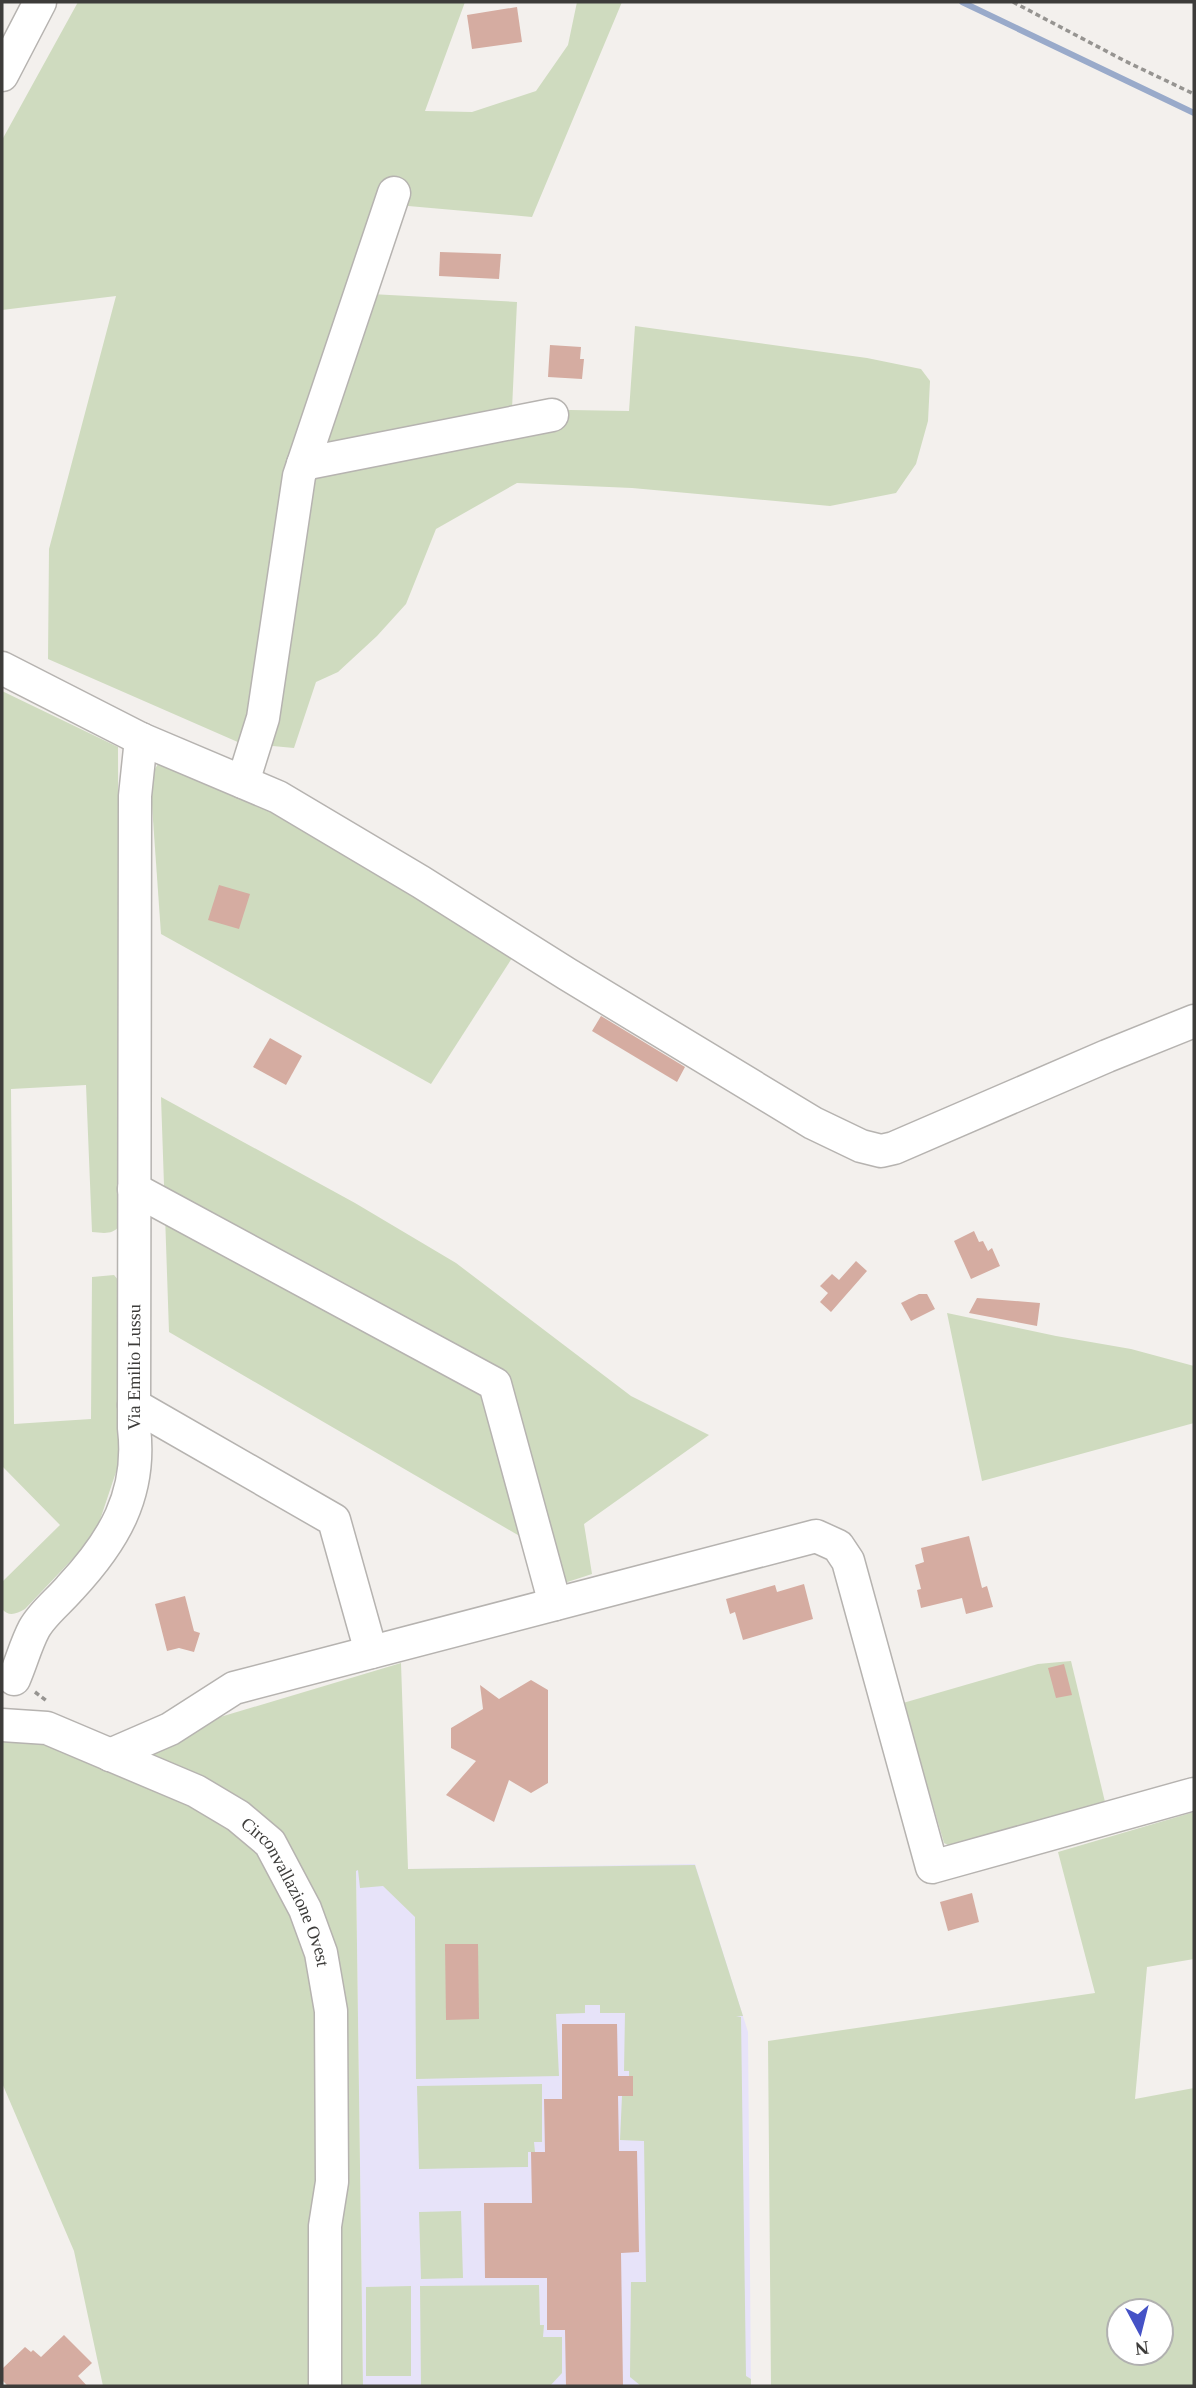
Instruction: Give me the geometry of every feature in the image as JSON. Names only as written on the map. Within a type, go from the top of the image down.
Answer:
[{"type":"street","points":[[2,75],[40,2]]},
{"type":"street","points":[[243,782],[263,718],[299,475],[394,193]]},
{"type":"street","points":[[303,464],[552,415]]},
{"type":"street","points":[[2,668],[141,739],[278,797],[813,1123],[838,1137],[872,1149],[885,1151],[894,1148],[1194,1021]]},
{"type":"street","name":"Via Emilio Lussu","points":[[2,1643],[35,1627],[98,1558],[124,1512],[132,1478],[136,1445],[135,796],[141,739]]},
{"type":"street","points":[[134,1189],[495,1384],[555,1604]]},
{"type":"street","points":[[134,1405],[334,1520],[371,1652]]},
{"type":"street","points":[[110,1755],[170,1729],[234,1688],[816,1536],[838,1546],[848,1562],[932,1867],[1194,1794]]},
{"type":"street","name":"Via Emilio Lussu","points":[[2,1718],[9,1710],[16,1680],[35,1627]]},
{"type":"street","name":"Circonvallazione Ovest","points":[[16,1680],[48,1715],[110,1755],[196,1791],[238,1816],[270,1843],[305,1909],[321,1953],[331,2011],[332,2182],[325,2226],[326,2386]]},
{"type":"street","name":"Circonvallazione Ovest","points":[[2,1725],[48,1715]]},
{"type":"street","points":[[170,1729],[175,1782]]},
{"type":"street","name":"Circonvallazione Ovest","points":[[332,2182],[342,2224],[344,2386]]},
{"type":"path","points":[[1013,2],[1194,94]]},
{"type":"path","points":[[16,1680],[48,1715]]},
{"type":"shaded area","points":[[695,1864],[748,2032],[751,2386],[363,2386],[356,1870]]},
{"type":"green space","points":[[78,2],[465,2],[425,111],[472,112],[536,91],[568,45],[577,2],[622,2],[532,217],[397,205],[371,294],[517,302],[512,409],[629,411],[635,326],[867,358],[921,369],[930,381],[928,421],[916,464],[896,493],[830,506],[632,488],[517,483],[436,529],[406,604],[377,636],[338,672],[316,682],[294,748],[240,743],[48,659],[49,549],[116,296],[2,310],[2,140]]},
{"type":"green space","points":[[2,691],[118,747],[117,1229],[107,1233],[92,1232],[86,1085],[11,1089],[14,1424],[91,1419],[92,1277],[114,1275],[120,1287],[118,1466],[99,1523],[82,1549],[25,1609],[13,1614],[2,1609],[2,1582],[60,1525],[2,1466]]},
{"type":"green space","points":[[172,761],[269,807],[514,955],[431,1084],[161,934],[150,777],[158,764]]},
{"type":"green space","points":[[161,1097],[355,1203],[456,1263],[631,1396],[709,1435],[584,1524],[592,1574],[546,1589],[535,1545],[169,1332]]},
{"type":"green space","points":[[947,1313],[1131,1349],[1194,1366],[1194,1423],[982,1481]]},
{"type":"green space","points":[[1071,1661],[1106,1806],[952,1847],[944,1843],[903,1703],[1038,1664]]},
{"type":"green space","points":[[401,1663],[408,1869],[695,1865],[743,2016],[736,2016],[741,2017],[746,2376],[751,2379],[751,2386],[641,2386],[630,2377],[631,2282],[646,2282],[644,2141],[620,2140],[622,2096],[629,2096],[629,2071],[624,2071],[625,2013],[600,2013],[600,2005],[585,2005],[585,2013],[556,2014],[559,2076],[416,2079],[415,1917],[383,1886],[360,1888],[358,1870],[363,2386],[103,2386],[74,2251],[2,2083],[2,1726],[130,1744]]},
{"type":"green space","points":[[1194,1812],[1194,1959],[1147,1967],[1135,2099],[1194,2088],[1194,2386],[771,2386],[768,2041],[1095,1993],[1058,1852]]},
{"type":"green space","points":[[542,2084],[542,2142],[534,2142],[535,2152],[528,2152],[528,2167],[419,2169],[417,2086]]},
{"type":"green space","points":[[461,2211],[463,2278],[421,2279],[419,2212]]},
{"type":"green space","points":[[539,2285],[543,2337],[562,2337],[562,2373],[550,2386],[421,2386],[420,2286]]},
{"type":"green space","points":[[411,2286],[411,2376],[366,2376],[366,2287]]},
{"type":"building","points":[[517,7],[522,42],[472,49],[467,15]]},
{"type":"building","points":[[440,252],[501,254],[499,279],[439,276]]},
{"type":"building","points":[[550,345],[581,347],[580,359],[584,359],[582,379],[548,377]]},
{"type":"building","points":[[219,885],[250,894],[239,929],[208,920]]},
{"type":"building","points":[[601,1016],[685,1067],[677,1082],[592,1031]]},
{"type":"building","points":[[270,1038],[302,1056],[286,1085],[253,1067]]},
{"type":"building","points":[[974,1231],[979,1242],[983,1241],[988,1251],[992,1248],[1000,1266],[971,1279],[954,1241]]},
{"type":"building","points":[[856,1261],[867,1271],[831,1312],[820,1302],[828,1293],[820,1286],[832,1274],[839,1280]]},
{"type":"building","points":[[919,1294],[927,1294],[935,1309],[911,1321],[901,1303]]},
{"type":"building","points":[[977,1298],[1040,1303],[1037,1326],[969,1313]]},
{"type":"building","points":[[969,1536],[982,1588],[987,1586],[993,1607],[966,1614],[962,1598],[921,1608],[917,1590],[921,1589],[915,1565],[924,1562],[921,1548]]},
{"type":"building","points":[[804,1584],[813,1619],[743,1640],[735,1612],[730,1614],[726,1599],[775,1585],[777,1592]]},
{"type":"building","points":[[185,1596],[194,1631],[200,1633],[194,1652],[179,1648],[167,1651],[155,1604]]},
{"type":"building","points":[[1064,1664],[1072,1695],[1056,1698],[1048,1668]]},
{"type":"building","points":[[531,1680],[548,1690],[548,1783],[531,1793],[509,1780],[494,1822],[446,1795],[476,1761],[451,1748],[451,1728],[483,1709],[480,1685],[499,1699]]},
{"type":"building","points":[[972,1893],[979,1922],[948,1931],[940,1902]]},
{"type":"building","points":[[445,1944],[478,1944],[479,2019],[446,2020]]},
{"type":"building","points":[[562,2024],[617,2024],[618,2076],[633,2076],[633,2096],[618,2096],[619,2151],[637,2151],[639,2252],[621,2253],[623,2386],[566,2386],[565,2330],[547,2330],[547,2278],[485,2278],[484,2203],[532,2203],[531,2152],[545,2152],[544,2099],[562,2099]]},
{"type":"building","points":[[64,2335],[92,2363],[78,2376],[87,2386],[8,2386],[2,2380],[2,2369],[25,2347],[41,2357]]},
{"type":"waterway","points":[[962,2],[1194,113]]}]
